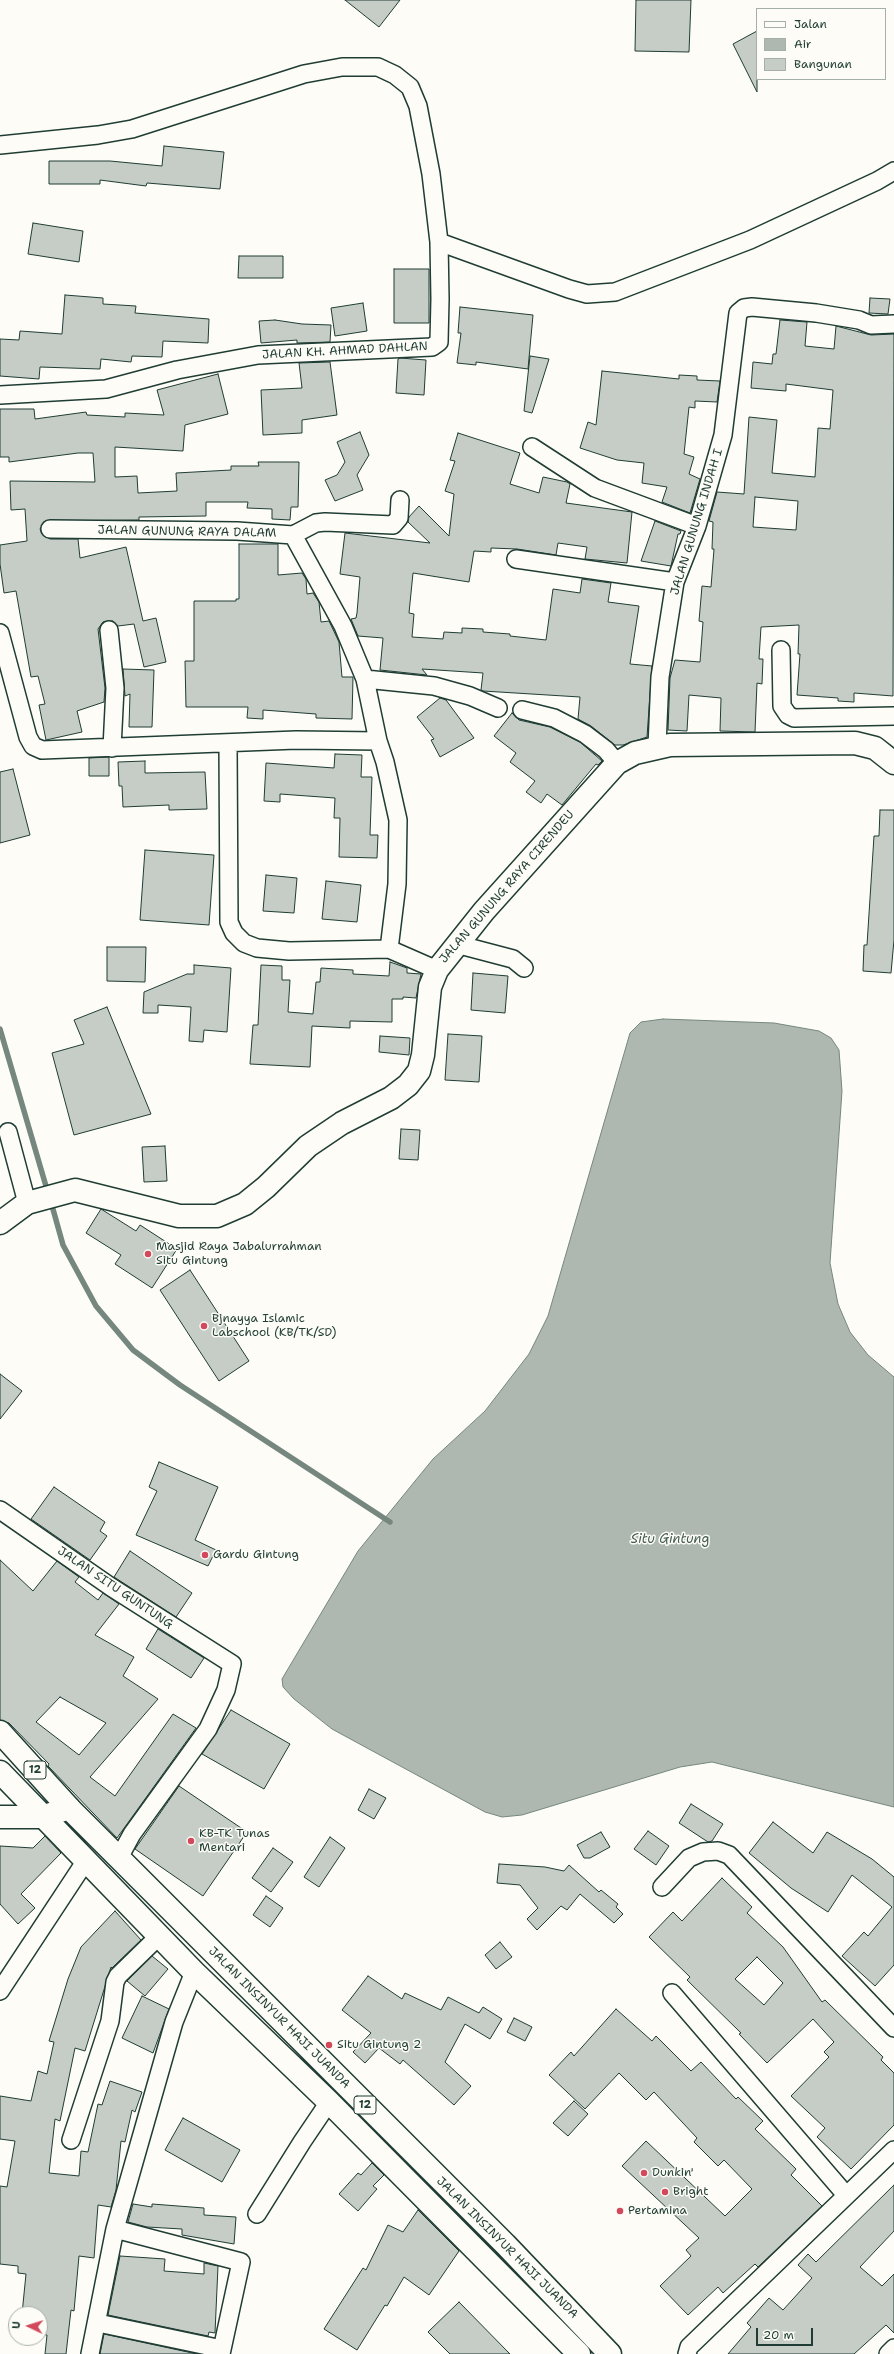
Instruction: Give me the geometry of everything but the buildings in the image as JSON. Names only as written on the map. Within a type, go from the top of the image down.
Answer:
[{"type":"main road","name":"JALAN GUNUNG RAYA CIRENDEU","points":[[0,1223],[31,1201],[75,1190],[88,1192],[166,1213],[193,1217],[217,1216],[245,1204],[266,1187],[308,1146],[342,1123],[391,1098],[408,1084],[419,1071],[423,1055],[430,986],[437,970],[456,944],[617,763],[657,746],[855,743],[875,748],[894,763]]},
{"type":"main road","name":"JALAN INSINYUR HAJI JUANDA","points":[[0,1732],[69,1808],[120,1856],[505,2244],[610,2354]]},
{"type":"main road","name":"JALAN INSINYUR HAJI JUANDA","points":[[0,1772],[85,1862],[194,1972],[329,2102],[579,2354]]},
{"type":"main road","points":[[0,1818],[42,1817],[69,1808]]},
{"type":"street","name":"JALAN KH. AHMAD DAHLAN","points":[[0,145],[98,135],[132,129],[304,74],[342,67],[378,67],[395,75],[410,86],[418,106],[431,174],[439,247],[440,273],[440,339],[436,346],[258,355],[177,370],[106,388],[0,395]]},
{"type":"street","points":[[439,247],[587,294],[609,293],[750,240],[877,181],[894,171]]},
{"type":"street","name":"JALAN GUNUNG INDAH I","points":[[657,746],[660,676],[675,582],[697,526],[723,435],[737,318],[744,308],[752,307],[816,313],[860,320],[871,325],[894,324]]},
{"type":"street","points":[[532,447],[595,488],[697,526]]},
{"type":"street","points":[[293,535],[316,523],[325,522],[393,525],[398,518],[400,500]]},
{"type":"street","name":"JALAN GUNUNG RAYA DALAM","points":[[50,529],[238,531],[293,535],[343,626],[365,679],[378,741],[385,762],[398,820],[397,884],[389,949]]},
{"type":"street","points":[[516,559],[675,582]]},
{"type":"street","points":[[109,630],[115,688],[112,748]]},
{"type":"street","points":[[0,633],[28,737],[33,746],[42,750],[228,744],[296,740],[378,741]]},
{"type":"street","points":[[781,650],[782,706],[788,715],[794,718],[894,716]]},
{"type":"street","points":[[365,679],[434,686],[498,708]]},
{"type":"street","points":[[522,710],[554,718],[585,734],[606,750],[617,763]]},
{"type":"street","points":[[228,744],[229,922],[234,933],[244,943],[257,948],[289,951],[389,949],[437,970]]},
{"type":"street","points":[[456,944],[513,959],[524,968]]},
{"type":"street","points":[[8,1132],[31,1201]]},
{"type":"street","name":"JALAN SITU GUNTUNG","points":[[0,1510],[111,1587],[232,1664],[226,1690],[208,1729],[132,1834],[120,1856]]},
{"type":"street","points":[[662,1887],[689,1858],[703,1852],[718,1851],[729,1856],[894,2028]]},
{"type":"street","points":[[0,1991],[85,1862]]},
{"type":"street","points":[[71,2140],[110,2021],[115,1982],[118,1976],[159,1936]]},
{"type":"street","points":[[90,2354],[98,2323],[115,2229],[174,2022],[194,1972]]},
{"type":"street","points":[[672,1993],[846,2195]]},
{"type":"street","points":[[258,2214],[302,2142],[329,2102]]},
{"type":"street","points":[[687,2354],[689,2347],[894,2150]]},
{"type":"street","points":[[98,2323],[221,2351],[241,2262],[115,2229]]},
{"type":"street","points":[[888,2354],[894,2348]]},
{"type":"water","name":"Situ Gintung","points":[[663,1019],[774,1023],[819,1031],[831,1038],[839,1050],[842,1091],[830,1263],[838,1304],[850,1332],[868,1355],[894,1377],[894,1807],[712,1762],[680,1767],[522,1815],[502,1817],[485,1812],[332,1729],[294,1699],[283,1687],[282,1679],[358,1551],[433,1459],[485,1411],[529,1354],[548,1316],[630,1033],[641,1022]]},
{"type":"waterway","points":[[0,1029],[48,1193]]},
{"type":"waterway","points":[[51,1202],[63,1245],[96,1306],[133,1350],[180,1385],[390,1522]]},
{"type":"place","name":"Masjid Raya Jabalurrahman Situ Gintung","points":[[148,1254]]},
{"type":"place","name":"Bjnayya Islamic Labschool (KB/TK/SD)","points":[[204,1326]]},
{"type":"place","name":"Gardu Gintung","points":[[205,1555]]},
{"type":"place","name":"KB-TK Tunas Mentari","points":[[191,1841]]},
{"type":"place","name":"Situ Gintung 2","points":[[329,2045]]},
{"type":"place","name":"Dunkin'","points":[[644,2173]]},
{"type":"place","name":"Bright","points":[[665,2192]]},
{"type":"place","name":"Pertamina","points":[[620,2211]]}]
